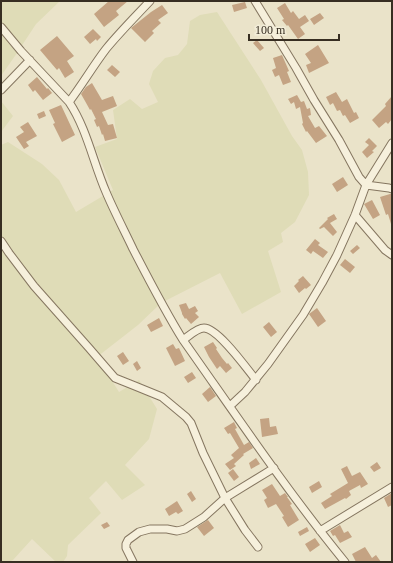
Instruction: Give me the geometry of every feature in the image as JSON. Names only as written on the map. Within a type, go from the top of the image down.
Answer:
[{"type":"street","points":[[69,102],[106,49],[150,1]]},
{"type":"street","points":[[256,1],[317,106],[339,140],[359,177],[366,185],[392,189]]},
{"type":"street","points":[[1,28],[69,102],[81,122],[105,191],[120,223],[164,308],[183,340],[288,489],[345,562]]},
{"type":"street","points":[[1,90],[30,60]]},
{"type":"street","points":[[230,406],[256,380],[303,315],[337,255],[355,215],[366,185],[392,143]]},
{"type":"street","points":[[355,215],[381,247],[392,255]]},
{"type":"street","points":[[1,241],[34,286],[116,378],[162,396],[186,417],[191,423],[203,453],[226,498],[245,530],[258,547]]},
{"type":"street","points":[[183,340],[196,331],[204,328],[213,331],[230,348],[256,380]]},
{"type":"street","points":[[134,562],[126,548],[126,544],[128,540],[139,532],[150,529],[167,529],[177,531],[185,529],[204,517],[226,498],[274,468]]},
{"type":"street","points":[[320,531],[392,487]]},
{"type":"shaded area","points":[[1,1],[60,1],[36,24],[1,76]]},
{"type":"shaded area","points":[[217,12],[261,80],[292,136],[302,150],[308,172],[309,195],[295,222],[281,233],[283,242],[268,251],[281,292],[242,314],[220,273],[161,303],[138,325],[97,357],[119,392],[139,380],[157,409],[149,439],[125,465],[145,485],[122,500],[106,481],[89,498],[101,513],[68,545],[67,556],[63,562],[56,562],[32,539],[13,560],[1,562],[1,145],[8,142],[42,164],[59,180],[76,212],[113,190],[95,147],[117,139],[113,110],[130,99],[142,109],[158,102],[149,84],[153,71],[165,58],[178,55],[187,44],[190,21],[200,15]]},
{"type":"shaded area","points":[[1,101],[13,116],[1,132]]},
{"type":"building","points":[[109,1],[128,1],[116,11],[119,15],[104,27],[94,14]]},
{"type":"building","points":[[245,2],[247,8],[234,12],[232,5]]},
{"type":"building","points":[[285,3],[291,13],[293,11],[299,19],[305,15],[309,21],[300,27],[305,34],[298,39],[288,25],[287,26],[282,20],[284,19],[277,8]]},
{"type":"building","points":[[162,5],[168,13],[158,20],[161,23],[152,31],[154,33],[145,42],[131,28]]},
{"type":"building","points":[[320,13],[324,18],[314,25],[310,19]]},
{"type":"building","points":[[93,29],[101,37],[97,41],[96,39],[90,44],[84,37]]},
{"type":"building","points":[[57,36],[74,56],[67,61],[74,72],[65,78],[59,68],[57,70],[40,50]]},
{"type":"building","points":[[257,40],[264,48],[260,51],[253,43]]},
{"type":"building","points":[[318,45],[329,63],[309,73],[306,65],[311,63],[305,54]]},
{"type":"building","points":[[282,55],[289,71],[287,72],[291,82],[283,85],[279,75],[275,77],[272,70],[276,68],[273,58]]},
{"type":"building","points":[[112,65],[120,72],[115,77],[107,70]]},
{"type":"building","points":[[37,77],[52,93],[43,100],[35,90],[33,92],[28,85]]},
{"type":"building","points":[[92,83],[102,100],[113,96],[117,106],[102,112],[108,125],[113,124],[117,138],[105,141],[99,126],[97,127],[94,120],[96,119],[91,109],[90,110],[81,94],[86,87]]},
{"type":"building","points":[[336,92],[342,102],[347,99],[354,113],[356,112],[359,118],[350,123],[345,115],[343,116],[340,110],[337,111],[333,103],[330,105],[326,97]]},
{"type":"building","points":[[297,95],[301,102],[304,101],[307,109],[310,108],[311,115],[308,116],[315,128],[319,126],[327,136],[316,143],[307,131],[306,132],[302,124],[300,107],[296,109],[294,102],[291,104],[288,99]]},
{"type":"building","points":[[392,96],[392,119],[388,124],[386,122],[379,128],[372,120],[386,106],[385,104]]},
{"type":"building","points":[[61,105],[75,135],[62,142],[53,124],[55,123],[49,110]]},
{"type":"building","points":[[44,111],[46,116],[39,119],[37,114]]},
{"type":"building","points":[[28,122],[37,136],[26,142],[29,146],[24,149],[16,137],[24,132],[20,127]]},
{"type":"building","points":[[369,138],[377,146],[372,151],[374,152],[367,158],[362,152],[369,145],[365,142]]},
{"type":"building","points":[[343,177],[348,185],[337,192],[332,184]]},
{"type":"building","points":[[392,194],[392,224],[388,214],[386,215],[380,197]]},
{"type":"building","points":[[372,200],[380,215],[373,219],[364,204]]},
{"type":"building","points":[[334,214],[337,219],[330,223],[337,232],[333,236],[324,227],[319,228],[328,219],[327,218]]},
{"type":"building","points":[[315,239],[320,243],[318,245],[328,252],[323,258],[313,251],[311,254],[306,250]]},
{"type":"building","points":[[357,245],[360,248],[353,254],[350,251]]},
{"type":"building","points":[[345,259],[355,267],[350,273],[340,265]]},
{"type":"building","points":[[303,276],[311,285],[299,293],[294,286]]},
{"type":"building","points":[[186,303],[189,309],[195,306],[198,311],[195,313],[199,317],[191,324],[186,318],[185,319],[179,305]]},
{"type":"building","points":[[317,308],[326,321],[318,327],[309,314]]},
{"type":"building","points":[[159,318],[163,326],[151,332],[147,325]]},
{"type":"building","points":[[269,322],[277,332],[271,337],[263,327]]},
{"type":"building","points":[[213,342],[222,358],[232,368],[226,373],[220,366],[217,369],[204,347]]},
{"type":"building","points":[[173,344],[176,349],[179,348],[185,361],[175,366],[166,348]]},
{"type":"building","points":[[123,352],[129,361],[123,365],[117,356]]},
{"type":"building","points":[[137,361],[141,368],[137,371],[133,364]]},
{"type":"building","points":[[192,372],[196,378],[188,383],[184,377]]},
{"type":"building","points":[[210,387],[216,396],[208,402],[202,394]]},
{"type":"building","points":[[269,418],[270,427],[276,426],[278,434],[262,437],[260,419]]},
{"type":"building","points":[[234,422],[237,428],[235,429],[244,445],[249,442],[253,448],[243,454],[244,455],[234,464],[236,466],[230,470],[225,464],[234,458],[231,455],[239,448],[230,433],[228,434],[224,428]]},
{"type":"building","points":[[256,458],[260,464],[251,469],[249,463]]},
{"type":"building","points":[[377,462],[381,468],[374,472],[370,467]]},
{"type":"building","points":[[347,466],[352,476],[360,472],[368,484],[361,488],[360,485],[349,491],[351,495],[346,499],[345,498],[325,509],[321,503],[332,496],[330,494],[348,483],[341,469]]},
{"type":"building","points":[[233,469],[239,477],[234,481],[228,473]]},
{"type":"building","points":[[319,481],[322,487],[312,493],[309,487]]},
{"type":"building","points":[[272,484],[280,496],[285,493],[288,497],[292,504],[290,505],[299,520],[288,527],[282,517],[284,516],[276,504],[268,508],[264,500],[267,498],[262,490]]},
{"type":"building","points":[[191,491],[196,499],[192,502],[187,494]]},
{"type":"building","points":[[392,493],[392,505],[388,507],[384,498]]},
{"type":"building","points":[[177,501],[183,511],[178,514],[176,512],[169,516],[165,509]]},
{"type":"building","points":[[208,520],[214,528],[204,536],[197,527]]},
{"type":"building","points":[[107,522],[110,526],[104,529],[101,525]]},
{"type":"building","points":[[340,525],[344,533],[348,531],[352,537],[340,543],[335,535],[333,536],[330,531]]},
{"type":"building","points":[[307,527],[309,531],[300,536],[298,532]]},
{"type":"building","points":[[315,538],[320,545],[310,552],[305,544]]},
{"type":"building","points":[[365,547],[372,558],[376,555],[381,562],[356,562],[352,554]]}]
